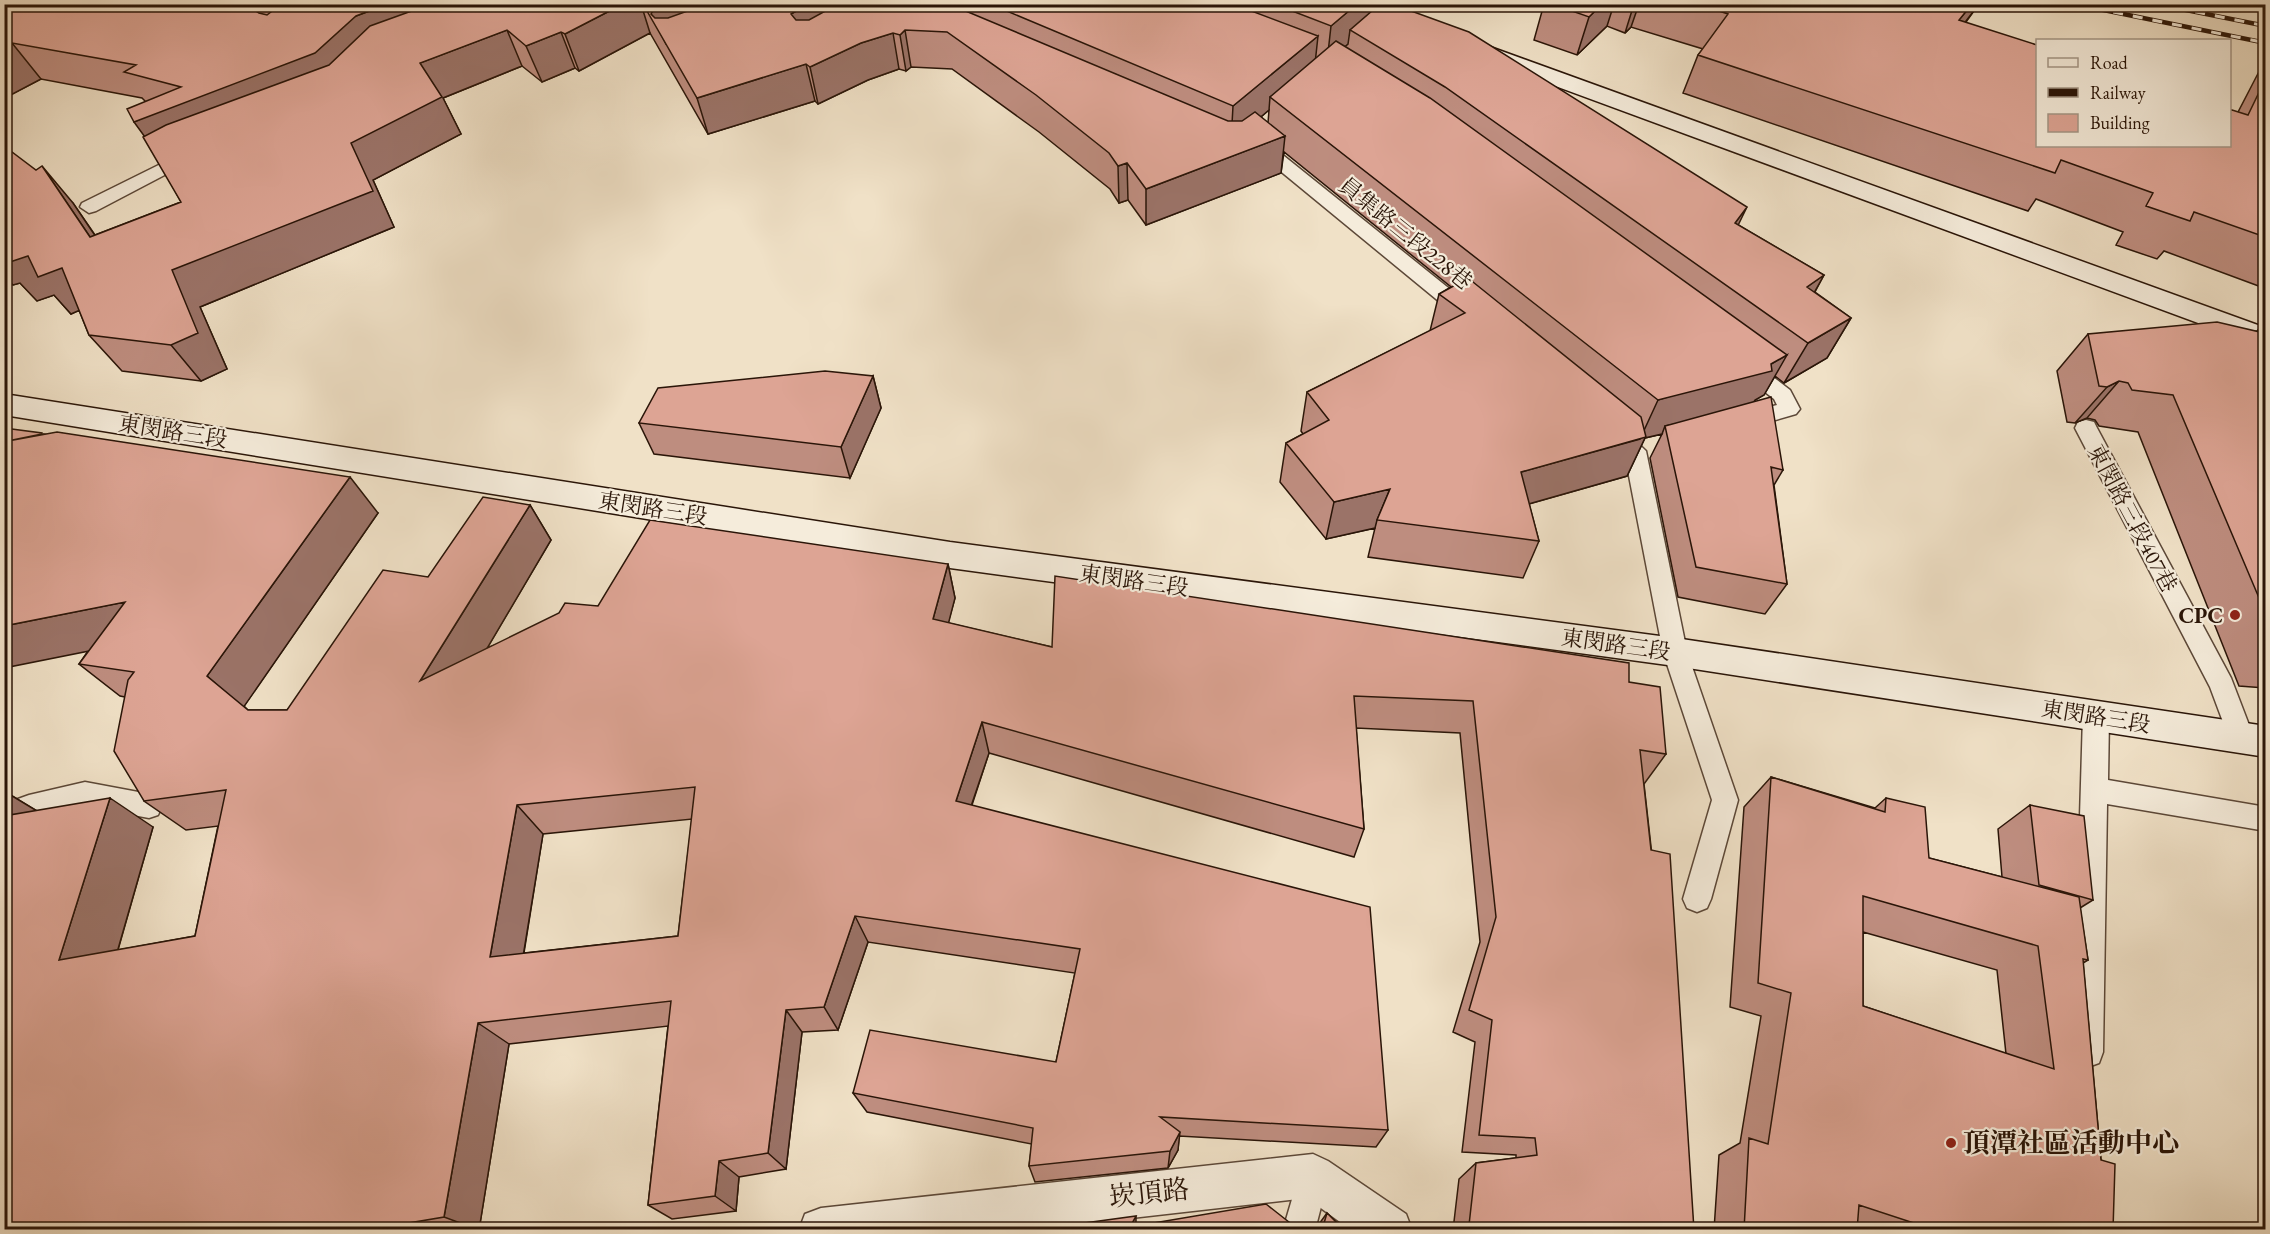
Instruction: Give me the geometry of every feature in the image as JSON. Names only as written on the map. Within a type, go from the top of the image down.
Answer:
[{"type":"main road","points":[[1459,42],[2265,339]]},
{"type":"main road","name":"東閔路三段","points":[[4,404],[950,555],[1675,652],[2253,740]]},
{"type":"main road","points":[[1313,1176],[1390,1230]]},
{"type":"main road","name":"崁頂路","points":[[821,1230],[1313,1176]]},
{"type":"lane","name":"員集路三段228巷","points":[[1251,139],[1480,324]]},
{"type":"lane","points":[[89,207],[206,148]]},
{"type":"lane","points":[[1723,427],[1789,409],[1783,395],[1726,352]]},
{"type":"lane","points":[[1598,421],[1635,451],[1675,652],[1725,800],[1697,899]]},
{"type":"lane","name":"東閔路三段407巷","points":[[2086,428],[2253,740]]},
{"type":"lane","points":[[1635,451],[1657,445]]},
{"type":"lane","points":[[2087,1075],[2096,716]]},
{"type":"lane","points":[[2095,790],[2265,819]]},
{"type":"lane","points":[[4,817],[29,807],[85,794],[149,806]]},
{"type":"lane","points":[[1299,1230],[1313,1176]]},
{"type":"building","points":[[4,4],[244,4],[267,15],[276,8],[273,4],[388,4],[356,16],[315,53],[134,122],[127,109],[181,87],[124,72],[136,65],[12,43],[4,47]]},
{"type":"building","points":[[431,4],[623,4],[565,34],[561,32],[526,46],[507,30],[420,63],[442,97],[351,143],[373,191],[172,270],[198,333],[171,345],[89,335],[62,268],[38,277],[28,256],[4,264],[4,146],[36,170],[42,166],[90,237],[181,202],[143,137],[166,125],[329,65],[370,26]]},
{"type":"building","points":[[643,4],[663,4],[654,8],[651,14],[655,18],[668,18],[707,4],[808,4],[791,14],[796,20],[809,20],[838,4],[949,4],[1228,121],[1242,121],[1255,112],[1285,136],[1146,189],[1127,163],[1118,166],[1109,153],[1036,95],[947,32],[905,30],[900,35],[893,33],[861,43],[810,67],[806,64],[697,98]]},
{"type":"building","points":[[990,4],[1233,4],[1318,36],[1233,106]]},
{"type":"building","points":[[1274,4],[1357,4],[1331,26]]},
{"type":"building","points":[[1380,4],[1392,4],[1469,32],[1747,207],[1735,223],[1824,275],[1807,287],[1851,318],[1808,343],[1445,87],[1350,30]]},
{"type":"building","points":[[1552,4],[1602,4],[1589,17]]},
{"type":"building","points":[[1698,4],[1972,4],[1959,20],[2036,45],[2036,147],[2231,147],[2231,110],[2248,115],[2265,80],[2265,237],[2194,212],[2190,221],[2146,206],[2153,193],[2061,160],[2055,173],[1698,55],[1728,14]]},
{"type":"building","points":[[1336,41],[1430,98],[1787,355],[1771,364],[1772,371],[1658,400],[1270,97]]},
{"type":"building","points":[[1468,278],[1641,417],[1646,437],[1521,472],[1539,541],[1377,520],[1390,489],[1334,502],[1286,443],[1329,420],[1307,392],[1465,313],[1439,294]]},
{"type":"building","points":[[2217,322],[2260,332],[2262,325],[2265,326],[2265,612],[2173,395],[2132,390],[2128,383],[2119,381],[2107,387],[2099,386],[2088,334]]},
{"type":"building","points":[[825,371],[873,376],[841,447],[639,423],[658,388]]},
{"type":"building","points":[[1771,397],[1783,470],[1771,467],[1787,584],[1696,567],[1665,426]]},
{"type":"building","points":[[4,428],[42,434],[8,441],[4,447]]},
{"type":"building","points":[[57,432],[350,477],[207,676],[248,710],[287,710],[383,570],[428,577],[483,497],[530,505],[420,681],[559,613],[565,603],[598,606],[650,520],[948,564],[933,619],[1052,647],[1055,576],[1629,663],[1629,682],[1660,687],[1666,754],[1640,750],[1651,850],[1670,854],[1694,1230],[1474,1230],[1469,1225],[1476,1163],[1537,1155],[1535,1138],[1479,1135],[1492,1020],[1469,1010],[1496,917],[1473,701],[1354,696],[1364,829],[982,722],[956,801],[1370,907],[1388,1130],[1160,1117],[1180,1132],[1170,1151],[1029,1166],[1033,1128],[853,1093],[870,1030],[1056,1062],[1080,949],[855,916],[824,1007],[786,1010],[768,1153],[719,1161],[715,1196],[648,1205],[671,1001],[478,1023],[444,1217],[397,1225],[396,1230],[4,1230],[4,816],[110,798],[59,960],[195,936],[226,790],[144,801],[114,751],[128,680],[134,672],[79,664],[125,602],[4,626],[4,453],[8,441]],"holes":[[[695,787],[678,936],[490,957],[517,805]]]},
{"type":"building","points":[[1771,777],[1885,812],[1886,798],[1925,807],[1929,858],[2079,897],[2088,960],[2083,959],[2101,1160],[2115,1164],[2113,1230],[1935,1230],[1859,1205],[1857,1230],[1744,1230],[1749,1138],[1768,1144],[1791,993],[1758,983]],"holes":[[[1863,896],[2038,946],[2054,1069],[1863,1006]]]},
{"type":"building","points":[[2030,805],[2084,816],[2093,900],[2039,885]]},
{"type":"building","points":[[1266,1204],[1299,1230],[1033,1230],[1136,1216],[1130,1227]]},
{"type":"building","points":[[1327,1213],[1344,1230],[1322,1230]]},
{"type":"railway","points":[[2074,4],[2266,43]]},
{"type":"railway","points":[[2156,4],[2266,26]]},
{"type":"place","name":"CPC","points":[[2235,615]]},
{"type":"place","name":"頂潭社區活動中心","points":[[1951,1143]]}]
